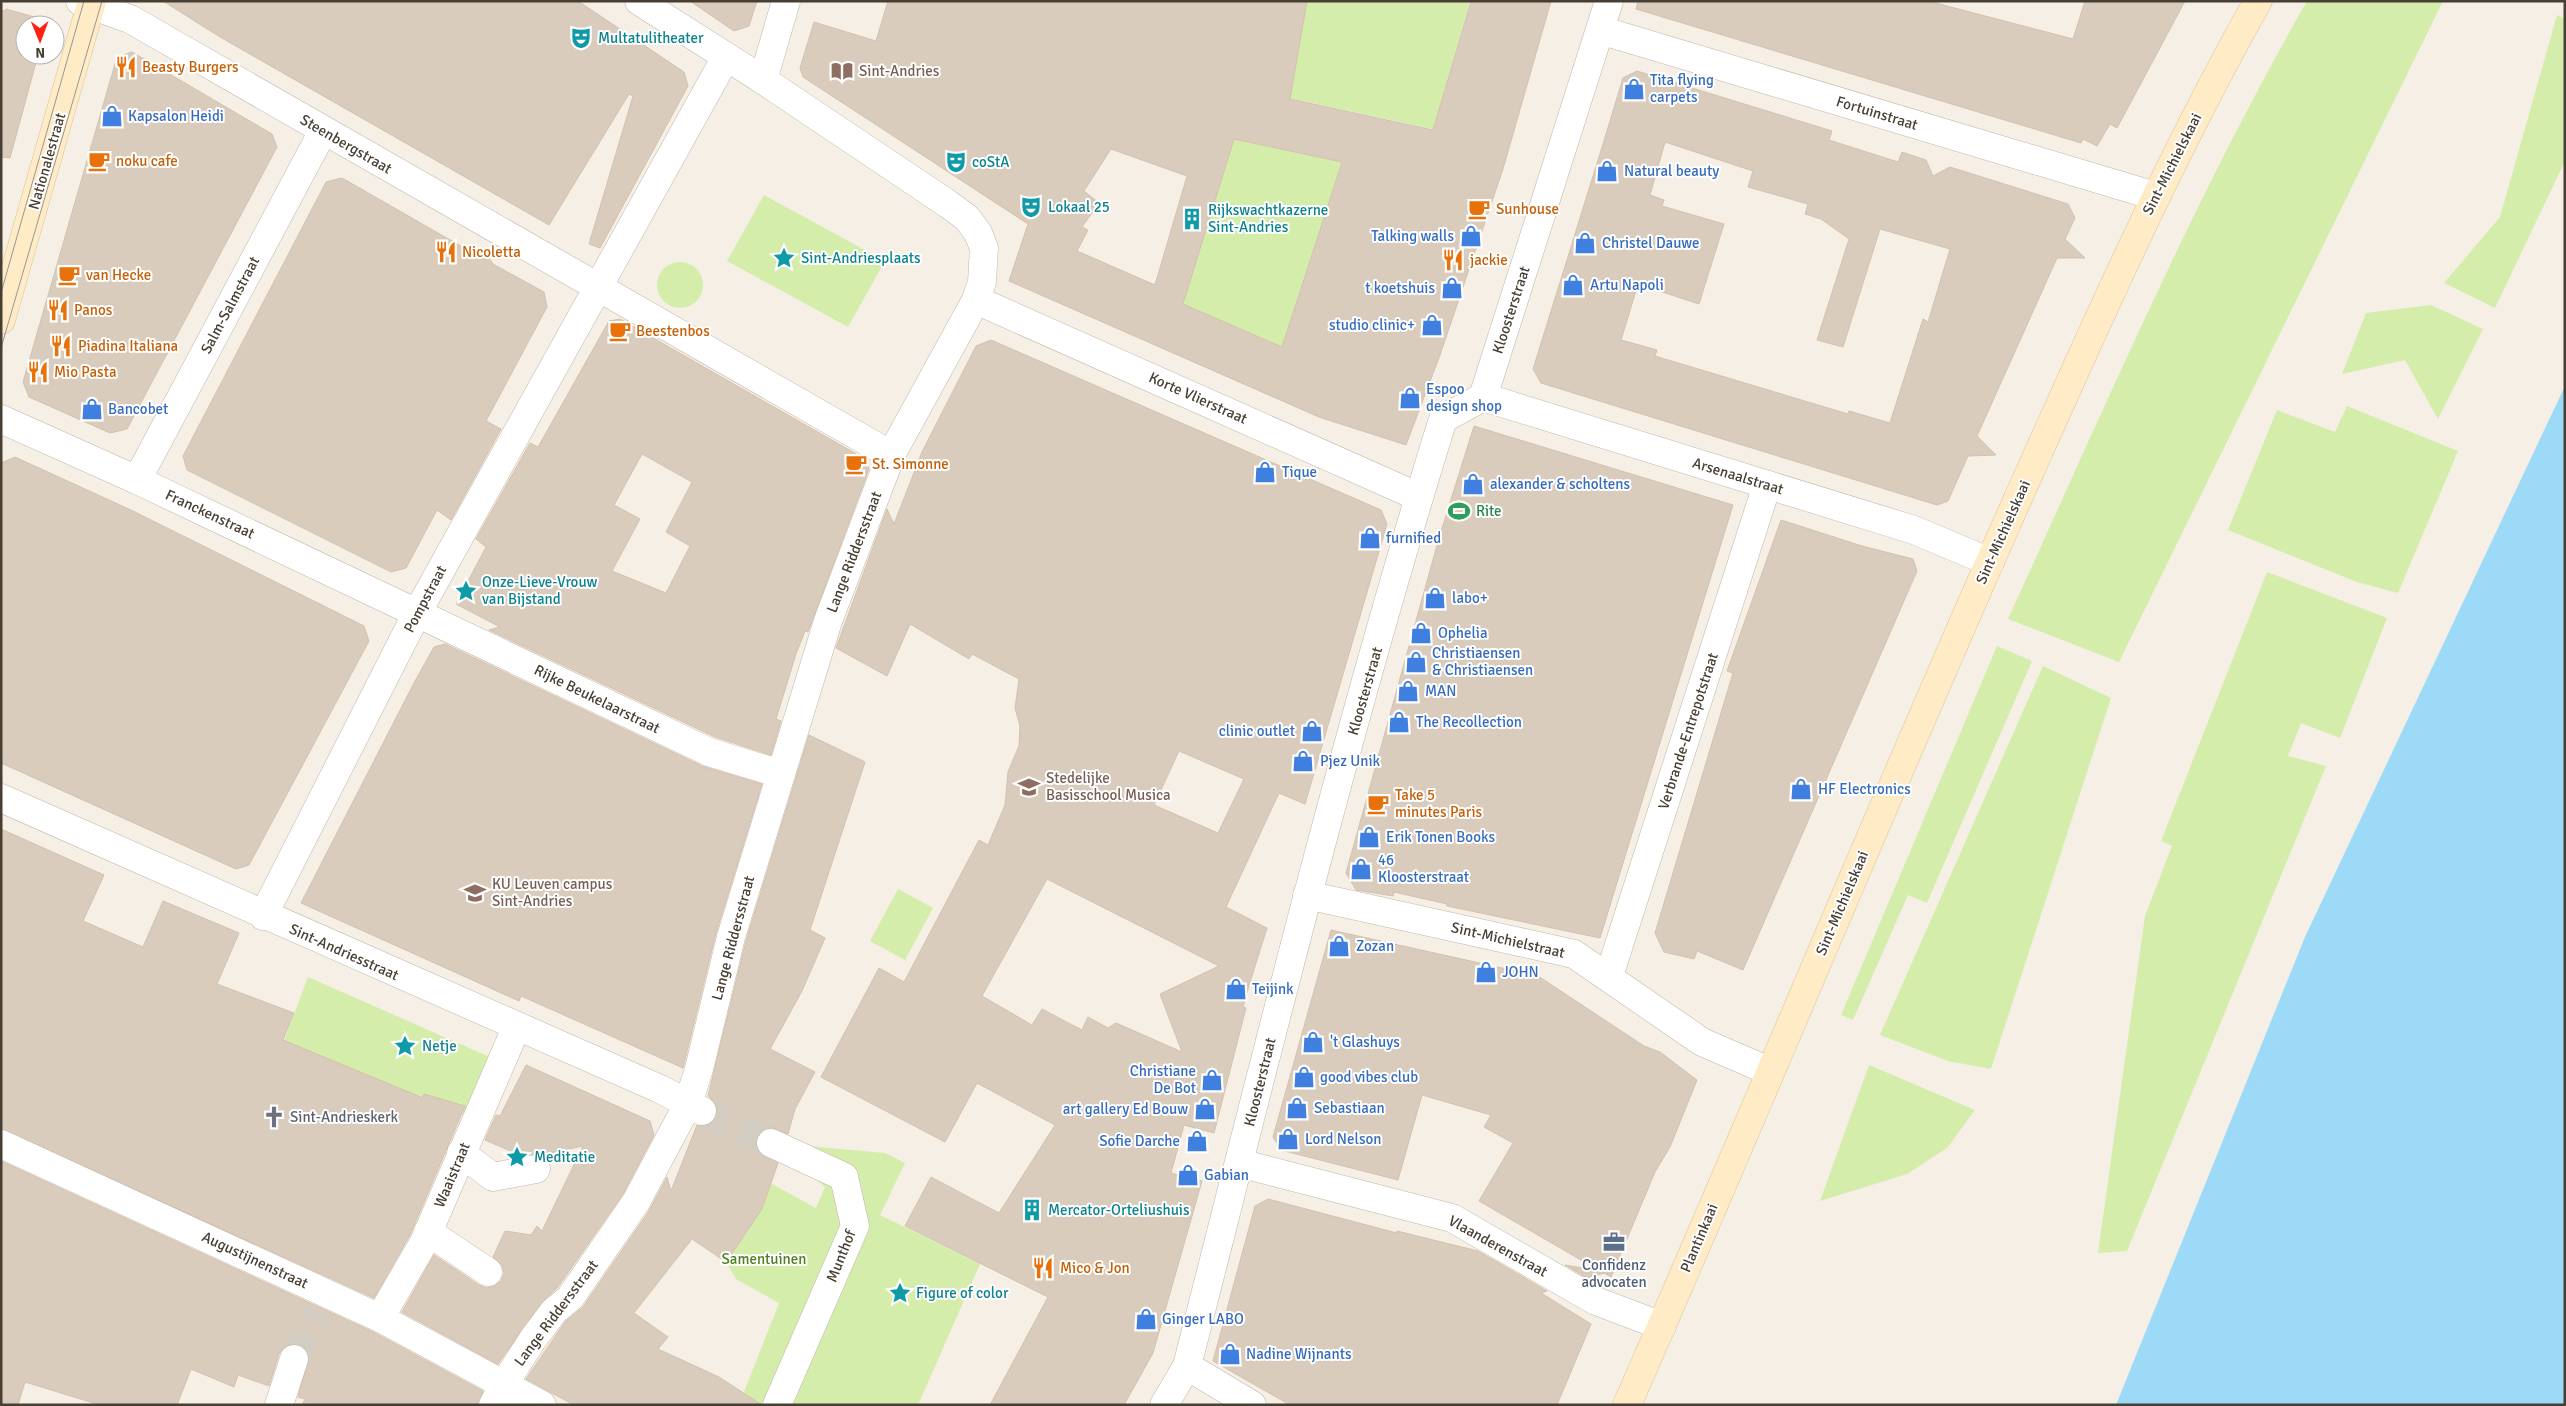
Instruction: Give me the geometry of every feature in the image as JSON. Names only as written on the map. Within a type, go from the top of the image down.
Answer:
[{"type":"street","points":[[639,1],[726,56],[763,80],[967,218],[978,233],[984,248],[982,282],[976,300],[891,455],[598,288],[726,56]]},
{"type":"street","points":[[763,80],[786,1]]},
{"type":"street","name":"Kloosterstraat","points":[[1164,1405],[1187,1366],[1308,895],[1419,497],[1443,419],[1484,397],[1608,1]]},
{"type":"street","name":"Sint-Michielskaai","points":[[1769,1072],[1990,562],[2155,196],[2258,1]]},
{"type":"street","name":"Steenbergstraat","points":[[88,3],[130,19],[598,288]]},
{"type":"street","name":"Nationalestraat","points":[[1,320],[88,3]]},
{"type":"street","name":"Fortuinstraat","points":[[1600,30],[2155,196]]},
{"type":"street","name":"Salm-Salmstraat","points":[[137,480],[323,130]]},
{"type":"street","name":"Pompstraat","points":[[263,916],[417,613],[598,288]]},
{"type":"street","name":"Korte Vlierstraat","points":[[976,300],[1419,497]]},
{"type":"street","name":"Arsenaalstraat","points":[[1484,397],[1914,530],[1990,562]]},
{"type":"street","name":"Franckenstraat","points":[[1,419],[137,480],[417,613]]},
{"type":"street","name":"Lange Riddersstraat","points":[[499,1394],[554,1311],[570,1298],[636,1202],[695,1107],[699,1069],[731,937],[828,620],[891,455]]},
{"type":"street","name":"Verbrande-Entrepotstraat","points":[[1609,976],[1767,485]]},
{"type":"street","name":"Rijke Beukelaarstraat","points":[[417,613],[709,752],[781,774]]},
{"type":"street","name":"Sint-Andriesstraat","points":[[1,798],[695,1107]]},
{"type":"street","name":"Sint-Michielstraat","points":[[1308,895],[1574,954],[1609,976],[1702,1042],[1769,1072]]},
{"type":"street","name":"Waaistraat","points":[[380,1318],[428,1232],[516,1028]]},
{"type":"street","name":"Plantinkaai","points":[[1627,1405],[1769,1072]]},
{"type":"street","name":"Munthof","points":[[772,1143],[844,1178],[855,1226],[777,1405]]},
{"type":"street","name":"Augustijnenstraat","points":[[1,1144],[323,1303],[380,1318],[499,1394],[542,1405]]},
{"type":"street","points":[[461,1153],[493,1177],[536,1168]]},
{"type":"street","name":"Vlaanderenstraat","points":[[1239,1163],[1452,1218],[1596,1301],[1662,1326]]},
{"type":"street","points":[[428,1232],[488,1272]]},
{"type":"street","points":[[279,1405],[294,1359]]},
{"type":"street","points":[[1187,1366],[1252,1405]]},
{"type":"green space","points":[[1307,1],[1470,1],[1433,129],[1284,97]]},
{"type":"green space","points":[[2307,1],[2443,1],[2119,662],[2008,619],[2187,229],[2265,76]]},
{"type":"green space","points":[[2557,15],[2565,19],[2565,161],[2495,308],[2444,283],[2500,217]]},
{"type":"green space","points":[[1234,139],[1342,162],[1295,305],[1303,356],[1183,304]]},
{"type":"green space","points":[[764,195],[885,261],[848,327],[727,261]]},
{"type":"green space","points":[[675,262],[685,262],[699,272],[703,285],[699,298],[693,304],[685,308],[675,308],[661,298],[657,290],[657,280],[667,266]]},
{"type":"green space","points":[[2431,305],[2483,329],[2438,419],[2405,360],[2342,374],[2366,313]]},
{"type":"green space","points":[[2347,406],[2458,451],[2398,593],[2357,582],[2228,530],[2277,410],[2335,432]]},
{"type":"green space","points":[[2267,572],[2387,618],[2340,738],[2301,723],[2288,756],[2326,766],[2127,1251],[2098,1253],[2145,916],[2172,846],[2161,841]]},
{"type":"green space","points":[[1997,646],[2032,661],[1927,903],[1908,895],[1853,1020],[1841,1015]]},
{"type":"green space","points":[[2043,666],[2111,698],[1991,1069],[1948,1061],[1880,1035]]},
{"type":"green space","points":[[898,889],[933,908],[905,960],[870,941]]},
{"type":"green space","points":[[308,977],[501,1062],[475,1120],[284,1041]]},
{"type":"green space","points":[[1869,1065],[1975,1110],[1947,1148],[1907,1174],[1820,1201]]},
{"type":"green space","name":"Samentuinen","points":[[808,1146],[885,1153],[905,1163],[880,1215],[980,1264],[918,1405],[742,1405],[740,1402],[779,1303],[736,1279],[726,1262],[761,1210],[770,1183],[816,1208],[825,1187],[801,1167]]},
{"type":"water","points":[[2565,386],[2565,1405],[2116,1405],[2305,937]]},
{"type":"building","points":[[163,1],[578,1],[684,72],[688,86],[600,248],[589,244],[633,96],[629,94],[549,225],[220,37]]},
{"type":"building","points":[[690,1],[757,1],[749,26],[734,31]]},
{"type":"building","points":[[888,1],[1307,1],[1290,99],[1433,130],[1471,1],[1551,1],[1503,169],[1440,355],[1406,445],[1319,417],[1009,281],[1028,224],[803,77],[800,68],[814,22],[876,41]],"holes":[[[1234,139],[1342,162],[1282,347],[1183,304]],[[1111,149],[1187,176],[1155,285],[1077,251],[1088,230],[1082,227],[1099,203],[1084,191]]]},
{"type":"building","points":[[1638,1],[1928,1],[2073,39],[2085,1],[2185,1],[2117,128],[2110,124],[2097,146],[2083,139],[2081,143],[1636,9]]},
{"type":"building","points":[[6,9],[27,15],[15,15],[15,65],[35,65],[10,158],[1,157],[1,10],[6,11]]},
{"type":"building","points":[[132,52],[272,134],[277,147],[127,429],[110,433],[29,397],[23,382],[117,57]]},
{"type":"building","points":[[1637,71],[1832,131],[1829,140],[1898,162],[1902,152],[1926,160],[1933,176],[1950,167],[2068,204],[2075,218],[2065,239],[2085,258],[2057,258],[1977,436],[1996,455],[1968,456],[1948,501],[1937,505],[1541,383],[1533,369],[1623,78]],"holes":[[[1665,142],[1753,171],[1748,187],[1808,204],[1805,214],[1821,219],[1849,239],[1817,340],[1843,347],[1880,229],[1950,249],[1928,322],[1923,319],[1890,423],[1849,411],[1848,414],[1655,356],[1657,350],[1621,340],[1638,284],[1699,304],[1724,224],[1662,206],[1664,200],[1650,195]]]},
{"type":"building","points":[[342,178],[473,253],[485,252],[493,264],[544,292],[547,307],[486,421],[501,429],[451,520],[437,510],[406,568],[391,572],[187,470],[183,456],[326,182]]},
{"type":"building","points":[[620,319],[865,459],[869,469],[808,632],[805,631],[796,654],[776,719],[781,721],[771,755],[715,737],[489,630],[500,627],[456,604],[486,547],[476,539],[530,443],[538,447],[609,321]],"holes":[[[642,454],[692,482],[666,532],[690,546],[666,593],[612,571],[640,519],[614,505]]]},
{"type":"building","points":[[991,340],[1381,510],[1387,524],[1305,804],[1279,793],[1226,907],[1267,928],[1243,1007],[1246,1008],[1214,1133],[1184,1125],[1171,1173],[1202,1181],[1153,1353],[1124,1405],[990,1405],[1048,1297],[905,1226],[931,1177],[999,1213],[1055,1125],[977,1083],[945,1142],[821,1077],[879,968],[904,982],[979,840],[988,845],[1005,805],[1008,772],[1019,746],[1020,726],[1015,708],[1019,679],[972,654],[969,659],[910,624],[887,676],[836,648],[887,509],[894,524],[922,452],[976,346]],"holes":[[[1179,751],[1244,779],[1218,833],[1154,805]],[[1047,879],[1219,966],[1160,994],[1182,1052],[1116,1023],[1108,1028],[1088,1017],[1082,1030],[1042,1009],[1032,1025],[982,996]]]},
{"type":"building","points":[[1474,426],[1733,505],[1600,938],[1447,906],[1447,904],[1394,892],[1393,896],[1356,890],[1346,873],[1439,538]]},
{"type":"building","points":[[15,457],[133,511],[364,626],[369,641],[249,865],[236,869],[1,763],[1,463]]},
{"type":"building","points":[[1781,520],[1862,546],[1913,559],[1917,571],[1743,970],[1697,951],[1694,959],[1664,952],[1655,933],[1733,673],[1727,671]]},
{"type":"building","points":[[445,644],[702,766],[762,784],[716,933],[683,1068],[521,996],[519,1001],[301,903],[415,681],[434,647]]},
{"type":"building","points":[[809,735],[865,762],[810,930],[825,938],[802,991],[770,1049],[815,1072],[795,1109],[788,1134],[770,1127],[762,1130],[757,1136],[755,1144],[759,1152],[778,1163],[762,1209],[726,1262],[692,1239],[634,1313],[668,1337],[658,1349],[719,1377],[762,1405],[574,1405],[526,1379],[565,1322],[583,1307],[649,1211],[667,1177],[671,1191],[697,1125],[710,1124],[716,1118],[718,1110],[715,1103],[708,1096],[746,941]]},
{"type":"building","name":"Sint-Andrieskerk","points":[[1,829],[104,875],[83,921],[143,947],[163,901],[239,933],[217,984],[294,1013],[283,1040],[423,1098],[424,1094],[465,1106],[410,1235],[374,1298],[1,1129]]},
{"type":"building","points":[[1331,930],[1538,976],[1644,1046],[1660,1052],[1697,1080],[1670,1147],[1655,1172],[1611,1277],[1604,1273],[1587,1278],[1565,1265],[1600,1271],[1479,1201],[1513,1143],[1484,1127],[1491,1115],[1422,1095],[1398,1180],[1281,1150],[1273,1137]]},
{"type":"building","points":[[526,1065],[650,1121],[654,1135],[623,1194],[558,1287],[542,1302],[498,1364],[402,1312],[434,1255],[479,1285],[487,1288],[501,1281],[504,1273],[502,1265],[493,1257],[505,1231],[531,1235],[537,1226],[542,1231],[583,1146],[542,1155],[522,1156],[485,1140],[496,1115],[500,1116]]},
{"type":"building","points":[[1,1161],[373,1332],[483,1391],[478,1405],[302,1405],[305,1399],[298,1397],[309,1356],[305,1348],[299,1344],[291,1344],[284,1347],[279,1354],[269,1386],[238,1375],[234,1387],[191,1369],[177,1405],[100,1405],[25,1382],[18,1405],[1,1405]]},
{"type":"building","points":[[1268,1199],[1397,1233],[1397,1231],[1478,1251],[1547,1291],[1541,1293],[1591,1324],[1557,1405],[1290,1405],[1213,1361],[1255,1206]]},
{"type":"tunnel","points":[[702,1111],[771,1143]]},
{"type":"tunnel","points":[[294,1359],[318,1312]]},
{"type":"tram line","points":[[1,293],[84,1]]},
{"type":"tram line","points":[[1,348],[102,1]]},
{"type":"place","name":"Multatulitheater","points":[[581,38]]},
{"type":"place","name":"Beasty Burgers","points":[[126,67]]},
{"type":"place","name":"Sint-Andries","points":[[842,71]]},
{"type":"place","name":"Tita flying carpets","points":[[1634,89]]},
{"type":"place","name":"Kapsalon Heidi","points":[[112,116]]},
{"type":"place","name":"noku cafe","points":[[99,161]]},
{"type":"place","name":"coStA","points":[[956,162]]},
{"type":"place","name":"Natural beauty","points":[[1607,171]]},
{"type":"place","name":"Lokaal 25","points":[[1031,207]]},
{"type":"place","name":"Sunhouse","points":[[1479,209]]},
{"type":"place","name":"Rijkswachtkazerne Sint-Andries","points":[[1192,219]]},
{"type":"place","name":"Talking walls","points":[[1471,236]]},
{"type":"place","name":"Christel Dauwe","points":[[1585,243]]},
{"type":"place","name":"Nicoletta","points":[[446,252]]},
{"type":"place","name":"Sint-Andriesplaats","points":[[784,258]]},
{"type":"place","name":"jackie","points":[[1453,260]]},
{"type":"place","name":"van Hecke","points":[[69,275]]},
{"type":"place","name":"Artu Napoli","points":[[1573,285]]},
{"type":"place","name":"t koetshuis","points":[[1452,288]]},
{"type":"place","name":"Panos","points":[[58,310]]},
{"type":"place","name":"studio clinic+","points":[[1432,325]]},
{"type":"place","name":"Beestenbos","points":[[620,331]]},
{"type":"place","name":"Piadina Italiana","points":[[61,346]]},
{"type":"place","name":"Mio Pasta","points":[[38,372]]},
{"type":"place","name":"Espoo design shop","points":[[1410,398]]},
{"type":"place","name":"Bancobet","points":[[92,409]]},
{"type":"place","name":"St. Simonne","points":[[856,464]]},
{"type":"place","name":"Tique","points":[[1265,472]]},
{"type":"place","name":"alexander & scholtens","points":[[1473,484]]},
{"type":"place","name":"Rite","points":[[1459,511]]},
{"type":"place","name":"furnified","points":[[1370,538]]},
{"type":"place","name":"Onze-Lieve-Vrouw van Bijstand","points":[[466,591]]},
{"type":"place","name":"labo+","points":[[1435,598]]},
{"type":"place","name":"Ophelia","points":[[1421,633]]},
{"type":"place","name":"Christiaensen & Christiaensen","points":[[1416,662]]},
{"type":"place","name":"MAN","points":[[1408,691]]},
{"type":"place","name":"The Recollection","points":[[1399,722]]},
{"type":"place","name":"clinic outlet","points":[[1312,731]]},
{"type":"place","name":"Pjez Unik","points":[[1303,761]]},
{"type":"place","name":"Stedelijke Basisschool Musica","points":[[1029,787]]},
{"type":"place","name":"HF Electronics","points":[[1801,789]]},
{"type":"place","name":"Take 5 minutes Paris","points":[[1378,804]]},
{"type":"place","name":"Erik Tonen Books","points":[[1369,837]]},
{"type":"place","name":"46 Kloosterstraat","points":[[1361,869]]},
{"type":"place","name":"KU Leuven campus Sint-Andries","points":[[475,893]]},
{"type":"place","name":"Zozan","points":[[1339,946]]},
{"type":"place","name":"JOHN","points":[[1486,972]]},
{"type":"place","name":"Teijink","points":[[1236,989]]},
{"type":"place","name":"'t Glashuys","points":[[1313,1042]]},
{"type":"place","name":"Netje","points":[[405,1046]]},
{"type":"place","name":"good vibes club","points":[[1304,1077]]},
{"type":"place","name":"Christiane De Bot","points":[[1212,1080]]},
{"type":"place","name":"Sebastiaan","points":[[1297,1108]]},
{"type":"place","name":"art gallery Ed Bouw","points":[[1205,1109]]},
{"type":"place","name":"Sint-Andrieskerk","points":[[274,1117]]},
{"type":"place","name":"Lord Nelson","points":[[1288,1139]]},
{"type":"place","name":"Sofie Darche","points":[[1197,1141]]},
{"type":"place","name":"Meditatie","points":[[517,1157]]},
{"type":"place","name":"Gabian","points":[[1188,1175]]},
{"type":"place","name":"Mercator-Orteliushuis","points":[[1032,1210]]},
{"type":"place","name":"Confidenz advocaten","points":[[1614,1242]]},
{"type":"place","name":"Mico & Jon","points":[[1043,1268]]},
{"type":"place","name":"Figure of color","points":[[900,1293]]},
{"type":"place","name":"Ginger LABO","points":[[1146,1319]]},
{"type":"place","name":"Nadine Wijnants","points":[[1230,1354]]}]
